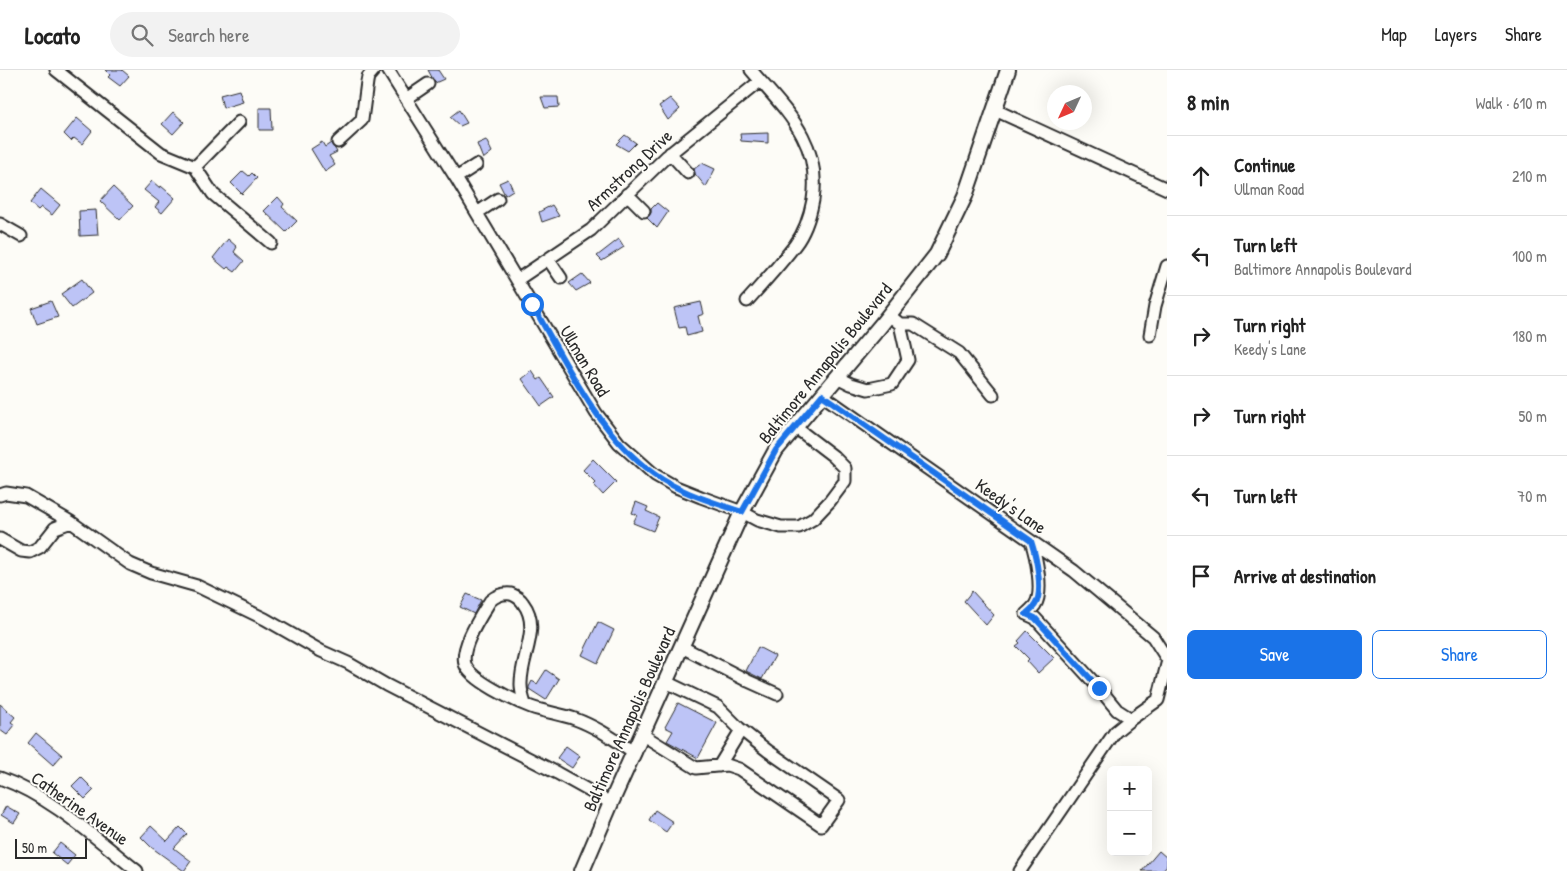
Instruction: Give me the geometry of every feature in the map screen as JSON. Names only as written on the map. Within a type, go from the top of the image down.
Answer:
[{"type":"main road","name":"Baltimore Annapolis Boulevard","points":[[582,871],[742,512],[776,450],[889,315],[937,254],[965,196],[1008,70]]},
{"type":"street","points":[[56,70],[161,153],[195,167],[213,194],[270,243]]},
{"type":"street","points":[[338,142],[362,120],[368,77],[374,70]]},
{"type":"street","name":"Ullman Road","points":[[388,70],[456,178],[596,413],[619,444],[654,474],[676,487],[742,512],[757,520],[780,527],[799,527],[813,519],[830,501],[844,481],[845,468],[833,456],[795,428]]},
{"type":"street","points":[[747,301],[795,245],[804,230],[811,211],[815,190],[814,165],[803,135],[751,70]]},
{"type":"street","name":"Armstrong Drive","points":[[517,280],[590,230],[670,153],[760,81]]},
{"type":"street","points":[[406,99],[428,84]]},
{"type":"street","points":[[995,110],[1167,189]]},
{"type":"street","points":[[195,167],[239,122]]},
{"type":"street","points":[[670,153],[688,173]]},
{"type":"street","points":[[456,178],[476,165]]},
{"type":"street","points":[[628,194],[644,211]]},
{"type":"street","points":[[477,213],[498,199]]},
{"type":"street","points":[[0,224],[21,236]]},
{"type":"street","points":[[548,259],[561,278]]},
{"type":"street","points":[[1150,335],[1155,306],[1167,266]]},
{"type":"street","points":[[837,377],[868,389],[892,384],[908,360],[900,324],[889,315]]},
{"type":"street","points":[[900,324],[913,324],[959,353],[993,396]]},
{"type":"street","name":"Keedy's Lane","points":[[822,395],[1074,571],[1154,637],[1167,659]]},
{"type":"street","points":[[0,496],[6,493],[26,496],[71,522],[130,564],[151,573],[197,586],[248,611],[321,651],[348,663],[386,686],[557,772],[611,804]]},
{"type":"street","points":[[0,539],[21,551],[30,552],[40,547],[55,528],[71,522]]},
{"type":"street","points":[[1031,541],[1036,558],[1038,591],[1036,604],[1026,614],[1035,618],[1117,710],[1130,719]]},
{"type":"street","points":[[525,704],[520,686],[531,632],[530,617],[526,607],[519,598],[513,595],[501,594],[490,601],[467,643],[465,652],[466,665],[478,680],[525,704],[574,718],[598,729],[635,753]]},
{"type":"street","points":[[682,647],[777,694]]},
{"type":"street","points":[[1020,871],[1115,732],[1158,700],[1167,664]]},
{"type":"street","points":[[643,735],[696,768],[727,765],[739,768],[821,825],[839,800],[768,751],[741,730],[718,707],[666,682]]},
{"type":"street","points":[[719,766],[741,730]]},
{"type":"street","name":"Catherine Avenue","points":[[0,778],[26,789],[54,807],[137,871]]},
{"type":"building","points":[[105,70],[122,70],[129,76],[120,86],[108,77],[110,75]]},
{"type":"building","points":[[428,70],[438,70],[444,79],[435,83]]},
{"type":"building","points":[[239,90],[243,102],[223,108],[220,95]]},
{"type":"building","points":[[541,97],[558,97],[559,107],[545,108]]},
{"type":"building","points":[[670,98],[680,109],[668,120],[659,106]]},
{"type":"building","points":[[259,108],[271,108],[272,130],[259,130]]},
{"type":"building","points":[[459,110],[467,123],[460,126],[450,117]]},
{"type":"building","points":[[173,112],[184,122],[173,134],[162,124]]},
{"type":"building","points":[[77,118],[92,131],[82,144],[74,138],[71,141],[64,134]]},
{"type":"building","points":[[768,133],[768,143],[741,141],[740,134]]},
{"type":"building","points":[[625,135],[636,143],[628,151],[616,144]]},
{"type":"building","points":[[486,140],[492,152],[483,159],[477,144]]},
{"type":"building","points":[[322,142],[325,147],[331,143],[337,152],[329,156],[335,165],[325,172],[311,149]]},
{"type":"building","points":[[702,163],[715,169],[706,187],[695,174],[694,169]]},
{"type":"building","points":[[243,171],[249,176],[252,173],[257,178],[242,194],[231,183]]},
{"type":"building","points":[[508,179],[513,190],[505,195],[499,183]]},
{"type":"building","points":[[152,181],[175,198],[162,213],[155,207],[159,202],[144,190]]},
{"type":"building","points":[[113,187],[133,206],[120,220],[100,201]]},
{"type":"building","points":[[41,189],[60,205],[52,215],[41,207],[38,210],[30,203]]},
{"type":"building","points":[[278,197],[284,204],[282,207],[297,221],[286,232],[264,211]]},
{"type":"building","points":[[657,203],[668,212],[657,228],[647,218],[651,213],[651,209]]},
{"type":"building","points":[[552,205],[559,216],[542,222],[539,212]]},
{"type":"building","points":[[96,210],[98,235],[80,236],[79,211]]},
{"type":"building","points":[[228,239],[237,247],[234,252],[244,261],[235,272],[228,267],[226,269],[213,258]]},
{"type":"building","points":[[619,239],[624,247],[602,261],[597,256]]},
{"type":"building","points":[[582,274],[590,283],[576,291],[569,283]]},
{"type":"building","points":[[82,279],[92,293],[72,308],[61,294]]},
{"type":"building","points":[[51,301],[58,317],[37,324],[31,308]]},
{"type":"building","points":[[701,302],[704,314],[698,316],[702,332],[687,336],[685,327],[679,328],[674,308]]},
{"type":"building","points":[[532,371],[538,380],[541,378],[554,397],[541,406],[522,379]]},
{"type":"building","points":[[593,459],[616,482],[603,495],[594,485],[596,483],[583,470]]},
{"type":"building","points":[[636,502],[648,507],[646,511],[659,517],[653,531],[633,523],[637,515],[632,513]]},
{"type":"building","points":[[972,591],[994,615],[986,625],[964,601]]},
{"type":"building","points":[[467,594],[481,600],[474,614],[460,607]]},
{"type":"building","points":[[598,622],[614,630],[598,663],[582,655]]},
{"type":"building","points":[[1027,631],[1054,658],[1038,673],[1027,661],[1029,659],[1016,646]]},
{"type":"building","points":[[758,647],[775,656],[762,679],[746,671]]},
{"type":"building","points":[[546,670],[559,679],[546,700],[529,689],[529,687],[532,681],[537,684]]},
{"type":"building","points":[[678,703],[717,723],[698,758],[667,741],[673,731],[665,727]]},
{"type":"building","points":[[0,704],[15,717],[11,722],[15,725],[7,735],[0,730]]},
{"type":"building","points":[[36,733],[62,755],[53,765],[28,743]]},
{"type":"building","points":[[566,746],[580,756],[572,768],[557,758]]},
{"type":"building","points":[[81,777],[94,790],[85,799],[72,786]]},
{"type":"building","points":[[6,806],[20,814],[14,823],[1,815]]},
{"type":"building","points":[[655,810],[673,822],[666,832],[649,820]]},
{"type":"building","points":[[151,826],[167,841],[180,827],[187,834],[174,848],[191,861],[184,871],[151,847],[141,837]]},
{"type":"building","points":[[60,843],[75,855],[67,865],[52,853]]},
{"type":"building","points":[[1159,851],[1167,858],[1167,865],[1162,871],[1142,871]]},
{"type":"route","points":[[532,304],[596,413],[619,444],[654,474],[676,487],[742,512],[776,450],[822,395],[1031,541],[1036,558],[1038,591],[1036,604],[1026,614],[1035,618],[1099,688]]}]
